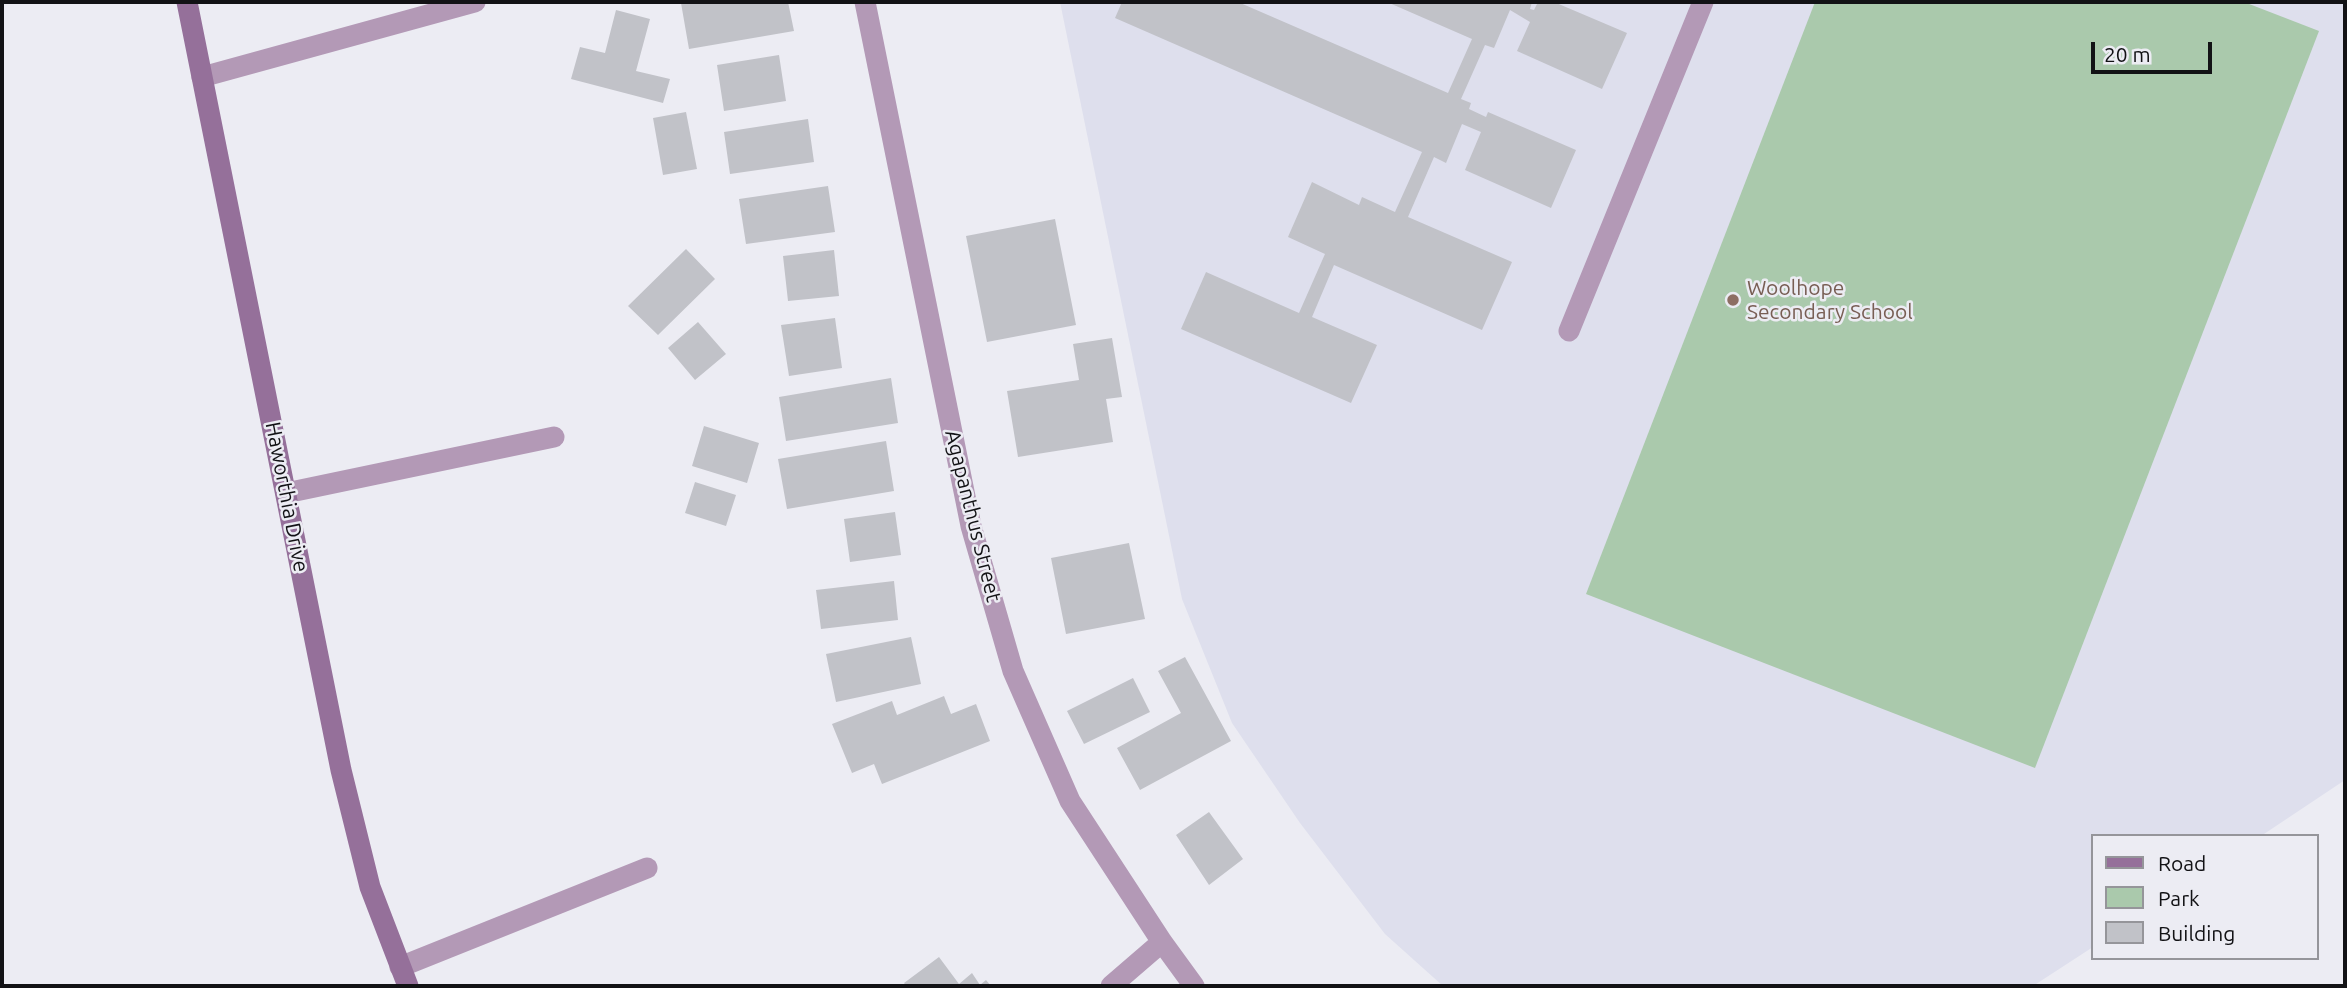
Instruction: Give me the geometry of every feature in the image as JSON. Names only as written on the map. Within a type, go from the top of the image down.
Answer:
[{"type":"street","name":"Haworthia Drive","points":[[187,2],[341,770],[370,887],[404,977]]},
{"type":"street","points":[[202,77],[475,2]]},
{"type":"street","name":"Agapanthus Street","points":[[865,2],[971,526],[1013,671],[1070,801],[1162,943],[1194,986]]},
{"type":"street","points":[[1569,331],[1703,2]]},
{"type":"street","points":[[286,493],[554,437]]},
{"type":"street","points":[[404,977],[647,869]]},
{"type":"street","points":[[1111,986],[1162,943]]},
{"type":"shaded area","name":"Woolhope Secondary School","points":[[1060,2],[2345,2],[2345,780],[2264,834],[2092,834],[2092,948],[2033,986],[1443,986],[1385,934],[1300,823],[1232,723],[1182,599]]},
{"type":"green space","points":[[1815,2],[2244,2],[2319,31],[2035,768],[1586,594]]},
{"type":"building","points":[[788,2],[794,31],[689,49],[681,3]]},
{"type":"building","points":[[1122,2],[1238,2],[1448,93],[1472,39],[1387,2],[1532,2],[1530,9],[1534,10],[1538,2],[1554,2],[1627,33],[1602,89],[1517,51],[1530,22],[1510,10],[1494,48],[1485,45],[1461,99],[1471,103],[1469,109],[1486,117],[1488,112],[1576,150],[1551,208],[1465,170],[1481,132],[1462,124],[1446,163],[1434,157],[1408,217],[1512,262],[1482,330],[1334,265],[1312,317],[1377,345],[1351,403],[1181,329],[1206,272],[1299,313],[1325,254],[1288,237],[1312,182],[1359,205],[1362,197],[1395,212],[1422,152],[1115,18]]},
{"type":"building","points":[[616,10],[650,19],[636,71],[670,79],[663,103],[571,79],[580,47],[605,53]]},
{"type":"building","points":[[779,55],[786,101],[724,111],[717,65]]},
{"type":"building","points":[[686,112],[697,169],[663,175],[653,118]]},
{"type":"building","points":[[808,119],[814,162],[730,174],[724,132]]},
{"type":"building","points":[[828,186],[835,232],[746,244],[739,199]]},
{"type":"building","points":[[1055,219],[1076,325],[987,342],[966,236]]},
{"type":"building","points":[[686,249],[715,279],[658,335],[628,306]]},
{"type":"building","points":[[834,250],[839,296],[788,301],[783,256]]},
{"type":"building","points":[[835,318],[842,368],[789,376],[781,325]]},
{"type":"building","points":[[698,322],[726,354],[695,380],[668,348]]},
{"type":"building","points":[[1112,338],[1122,397],[1106,399],[1113,442],[1018,457],[1007,391],[1079,380],[1073,344]]},
{"type":"building","points":[[891,378],[898,423],[786,441],[779,397]]},
{"type":"building","points":[[704,426],[759,443],[747,483],[692,466]]},
{"type":"building","points":[[886,441],[894,491],[787,509],[778,459]]},
{"type":"building","points":[[695,482],[736,495],[726,526],[685,513]]},
{"type":"building","points":[[895,512],[901,555],[850,562],[844,519]]},
{"type":"building","points":[[1129,543],[1145,619],[1066,634],[1051,558]]},
{"type":"building","points":[[894,581],[898,620],[821,629],[816,590]]},
{"type":"building","points":[[911,637],[921,684],[836,702],[826,654]]},
{"type":"building","points":[[1185,657],[1231,741],[1140,790],[1117,748],[1181,713],[1158,671]]},
{"type":"building","points":[[1133,678],[1150,712],[1084,744],[1067,711]]},
{"type":"building","points":[[944,696],[951,714],[976,704],[990,741],[882,784],[874,764],[852,773],[832,724],[892,701],[897,715]]},
{"type":"building","points":[[1209,812],[1243,859],[1209,885],[1176,835]]},
{"type":"building","points":[[939,957],[959,984],[972,973],[980,985],[986,980],[991,986],[906,986],[904,983]]},
{"type":"place","name":"Woolhope Secondary School","points":[[1733,300]]}]
